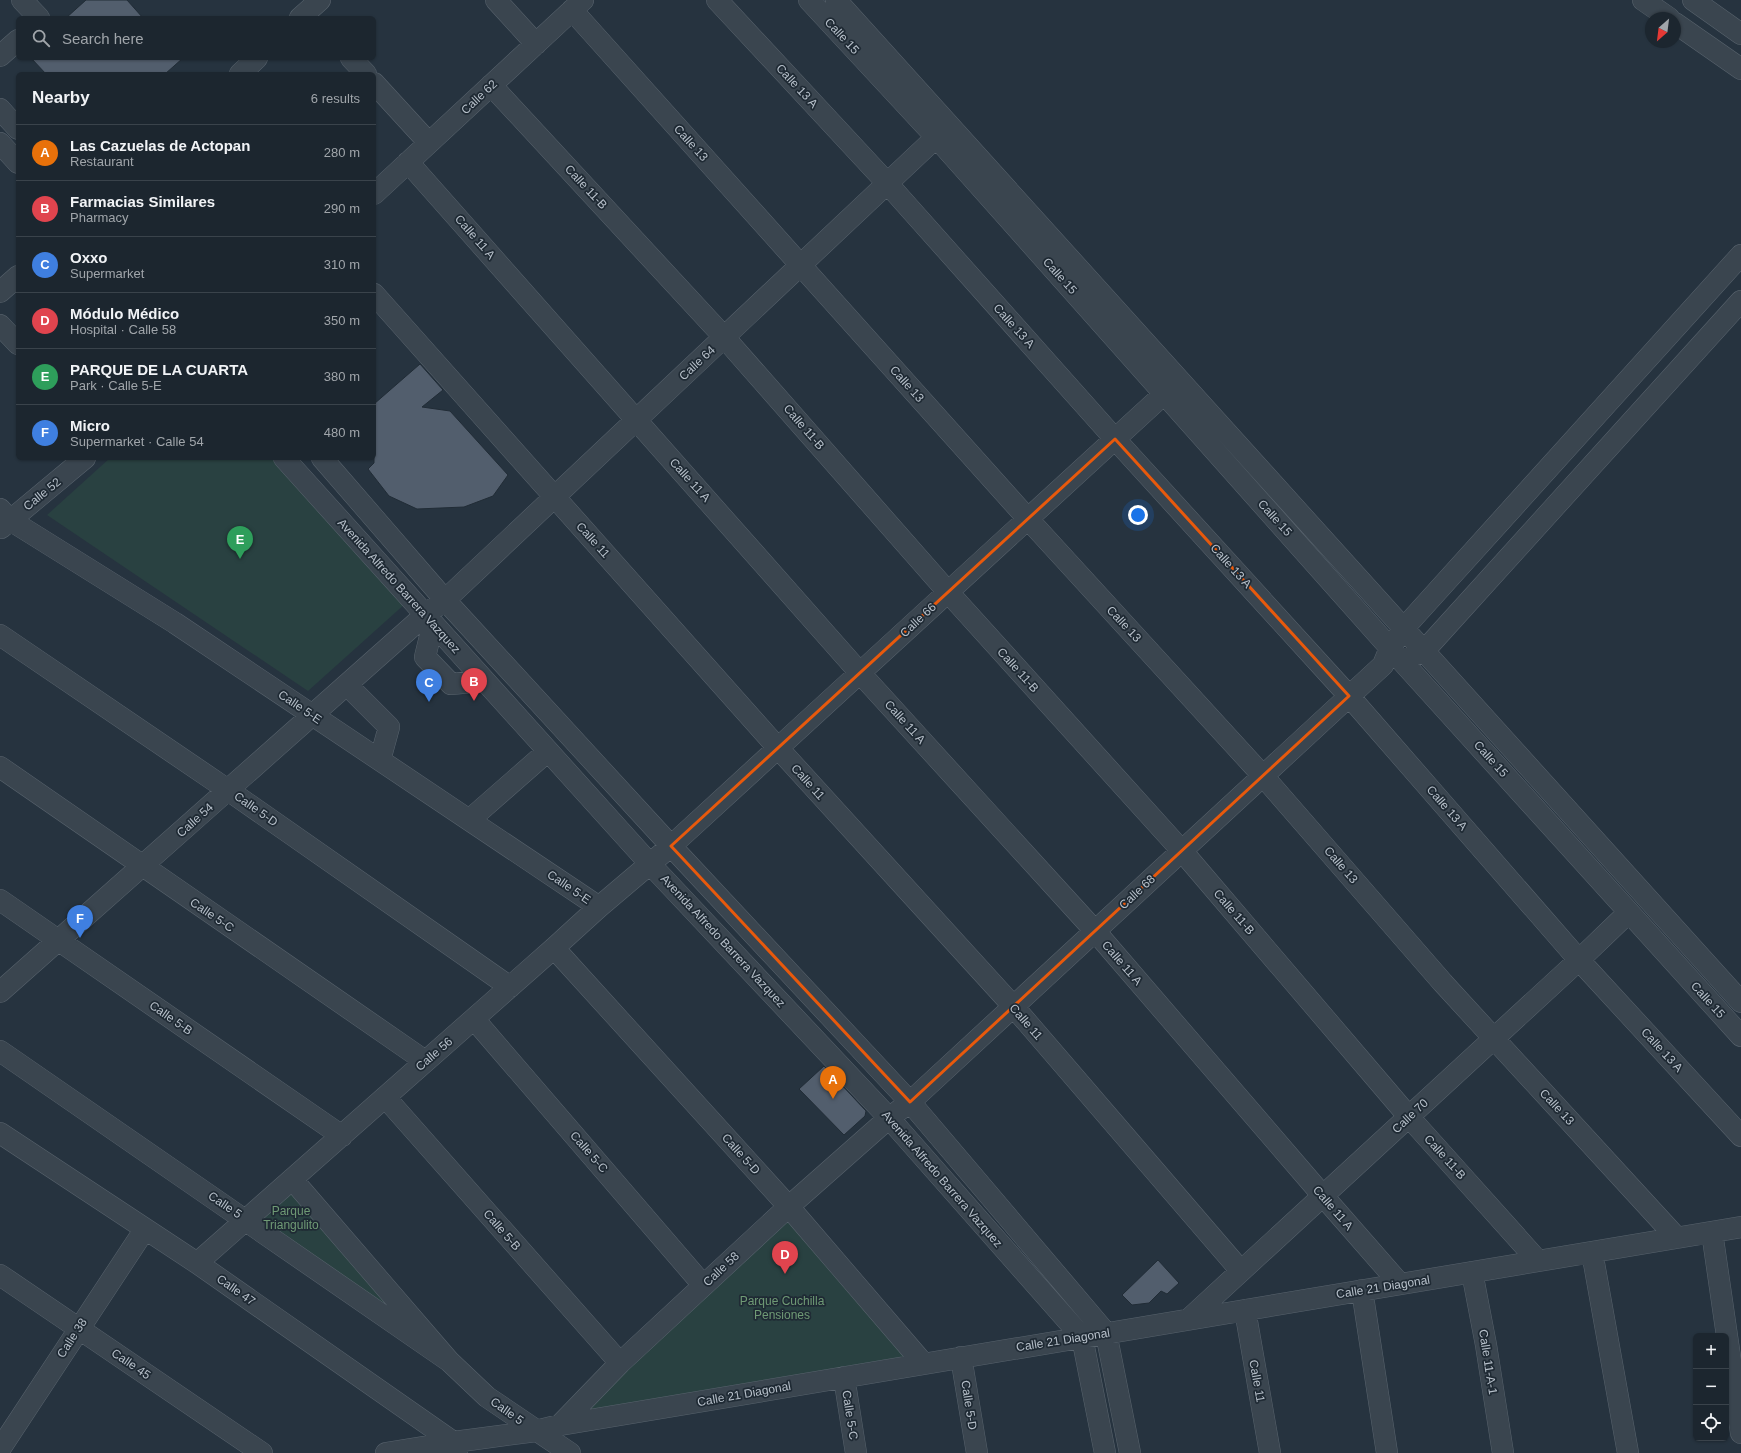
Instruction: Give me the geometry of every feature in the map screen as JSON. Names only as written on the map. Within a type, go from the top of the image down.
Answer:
[{"type":"street","points":[[22,0],[37,16]]},
{"type":"street","points":[[496,0],[536,44]]},
{"type":"street","name":"Calle 13 A","points":[[717,0],[887,183],[1115,439],[1350,696],[1579,960],[1741,1136]]},
{"type":"street","name":"Calle 15","points":[[809,0],[942,131],[1404,628],[1741,1002]]},
{"type":"street","name":"Calle 15","points":[[836,0],[942,131],[1164,394],[1392,658],[1629,912],[1741,1036]]},
{"type":"street","points":[[1643,0],[1660,12]]},
{"type":"street","points":[[1693,0],[1741,34]]},
{"type":"street","points":[[1716,0],[1722,20]]},
{"type":"street","name":"Calle 62","points":[[376,192],[578,5]]},
{"type":"street","name":"Calle 13","points":[[578,5],[800,265],[1028,519],[1263,776],[1438,977],[1677,1238]]},
{"type":"street","points":[[1681,26],[1741,69]]},
{"type":"street","points":[[0,56],[16,42]]},
{"type":"street","points":[[242,72],[255,60]]},
{"type":"street","points":[[354,60],[364,72]]},
{"type":"street","points":[[376,85],[429,143]]},
{"type":"street","name":"Calle 11-B","points":[[491,85],[724,337],[948,592],[1182,851],[1409,1117],[1538,1261]]},
{"type":"street","points":[[0,110],[16,127]]},
{"type":"street","name":"Calle 64","points":[[445,600],[942,131]]},
{"type":"street","points":[[0,143],[16,161]]},
{"type":"street","name":"Calle 11 A","points":[[408,162],[860,673],[1095,931],[1400,1284]]},
{"type":"street","points":[[1727,271],[1728,254],[1741,240]]},
{"type":"street","points":[[1392,658],[1404,628],[1741,255]]},
{"type":"street","points":[[0,292],[16,278]]},
{"type":"street","name":"Calle 11","points":[[376,296],[778,748],[1013,1006],[1241,1271]]},
{"type":"street","points":[[1392,658],[1424,651],[1741,301]]},
{"type":"street","points":[[0,324],[16,342]]},
{"type":"street","name":"Calle 66","points":[[671,846],[1164,394]]},
{"type":"street","points":[[1613,397],[1634,419]]},
{"type":"street","name":"Calle 52","points":[[3,520],[82,460]]},
{"type":"street","name":"Avenida Alfredo Barrera Vazquez","points":[[286,460],[650,864],[889,1118],[1082,1337]]},
{"type":"street","name":"Avenida Alfredo Barrera Vazquez","points":[[324,460],[445,600],[671,846],[910,1102],[1106,1333],[1130,1453]]},
{"type":"street","name":"Calle 5-E","points":[[3,520],[175,623],[598,907]]},
{"type":"street","name":"Calle 54","points":[[0,992],[347,685],[429,620],[445,600]]},
{"type":"street","points":[[429,620],[425,657],[451,684],[484,681]]},
{"type":"street","name":"Calle 5-D","points":[[0,635],[228,790],[510,987]]},
{"type":"street","name":"Calle 68","points":[[889,1118],[910,1102],[1392,658]]},
{"type":"street","points":[[347,685],[389,727],[380,760]]},
{"type":"street","points":[[471,821],[476,814],[548,751]]},
{"type":"street","name":"Calle 5-C","points":[[0,767],[142,867],[426,1062]]},
{"type":"street","name":"Calle 56","points":[[197,1263],[426,1062],[598,907],[671,846]]},
{"type":"street","name":"Calle 5-B","points":[[0,900],[342,1136]]},
{"type":"street","name":"Calle 70","points":[[1189,1319],[1494,1039],[1629,912]]},
{"type":"street","name":"Calle 5-D","points":[[554,948],[789,1206],[923,1363]]},
{"type":"street","name":"Calle 5-C","points":[[474,1019],[703,1285]]},
{"type":"street","name":"Calle 5","points":[[0,1051],[246,1219],[288,1250],[449,1361]]},
{"type":"street","name":"Calle 5-B","points":[[385,1097],[620,1362]]},
{"type":"street","name":"Calle 58","points":[[560,1425],[620,1362],[789,1206],[889,1118]]},
{"type":"street","name":"Calle 47","points":[[0,1132],[197,1263],[462,1447]]},
{"type":"street","name":"Calle 5","points":[[292,1179],[449,1361],[488,1397],[570,1453]]},
{"type":"street","name":"Calle 21 Diagonal","points":[[386,1453],[462,1447],[560,1425],[844,1376],[1741,1227]]},
{"type":"street","name":"Calle 38","points":[[0,1449],[6,1426],[79,1328],[145,1229]]},
{"type":"street","points":[[1712,1232],[1741,1433]]},
{"type":"street","points":[[1592,1252],[1628,1453]]},
{"type":"street","name":"Calle 11-A-1","points":[[1472,1272],[1486,1345],[1503,1453]]},
{"type":"street","name":"Calle 45","points":[[0,1275],[262,1453]]},
{"type":"street","points":[[1362,1290],[1387,1453]]},
{"type":"street","name":"Calle 11","points":[[1245,1310],[1270,1453]]},
{"type":"street","points":[[1082,1337],[1105,1453]]},
{"type":"street","name":"Calle 5-D","points":[[961,1357],[977,1453]]},
{"type":"street","name":"Calle 5-C","points":[[844,1376],[856,1453]]},
{"type":"highlighted area","points":[[1115,439],[1349,696],[910,1102],[671,846]]},
{"type":"green space","points":[[108,460],[281,460],[406,603],[308,691],[47,515]]},
{"type":"green space","name":"Parque Triangulito","points":[[292,1186],[416,1331],[255,1219]]},
{"type":"green space","name":"Parque Cuchilla Pensiones","points":[[786,1209],[910,1356],[817,1372],[571,1419]]},
{"type":"building","points":[[86,0],[127,0],[141,16],[68,16]]},
{"type":"building","points":[[33,60],[181,60],[167,72],[44,72]]},
{"type":"building","points":[[420,364],[443,390],[422,407],[450,411],[508,475],[493,496],[464,507],[417,509],[389,496],[368,469],[374,463],[374,460],[376,460],[376,402]]},
{"type":"building","points":[[824,1066],[866,1111],[865,1116],[844,1135],[799,1089]]},
{"type":"building","points":[[1158,1260],[1179,1283],[1167,1294],[1161,1291],[1149,1303],[1132,1305],[1122,1295]]},
{"type":"place","name":"PARQUE DE LA CUARTA","points":[[240,559]]},
{"type":"place","name":"Farmacias Similares","points":[[474,701]]},
{"type":"place","name":"Oxxo","points":[[429,702]]},
{"type":"place","name":"Micro","points":[[80,938]]},
{"type":"place","name":"Las Cazuelas de Actopan","points":[[833,1099]]},
{"type":"place","name":"Módulo Médico","points":[[785,1274]]}]
